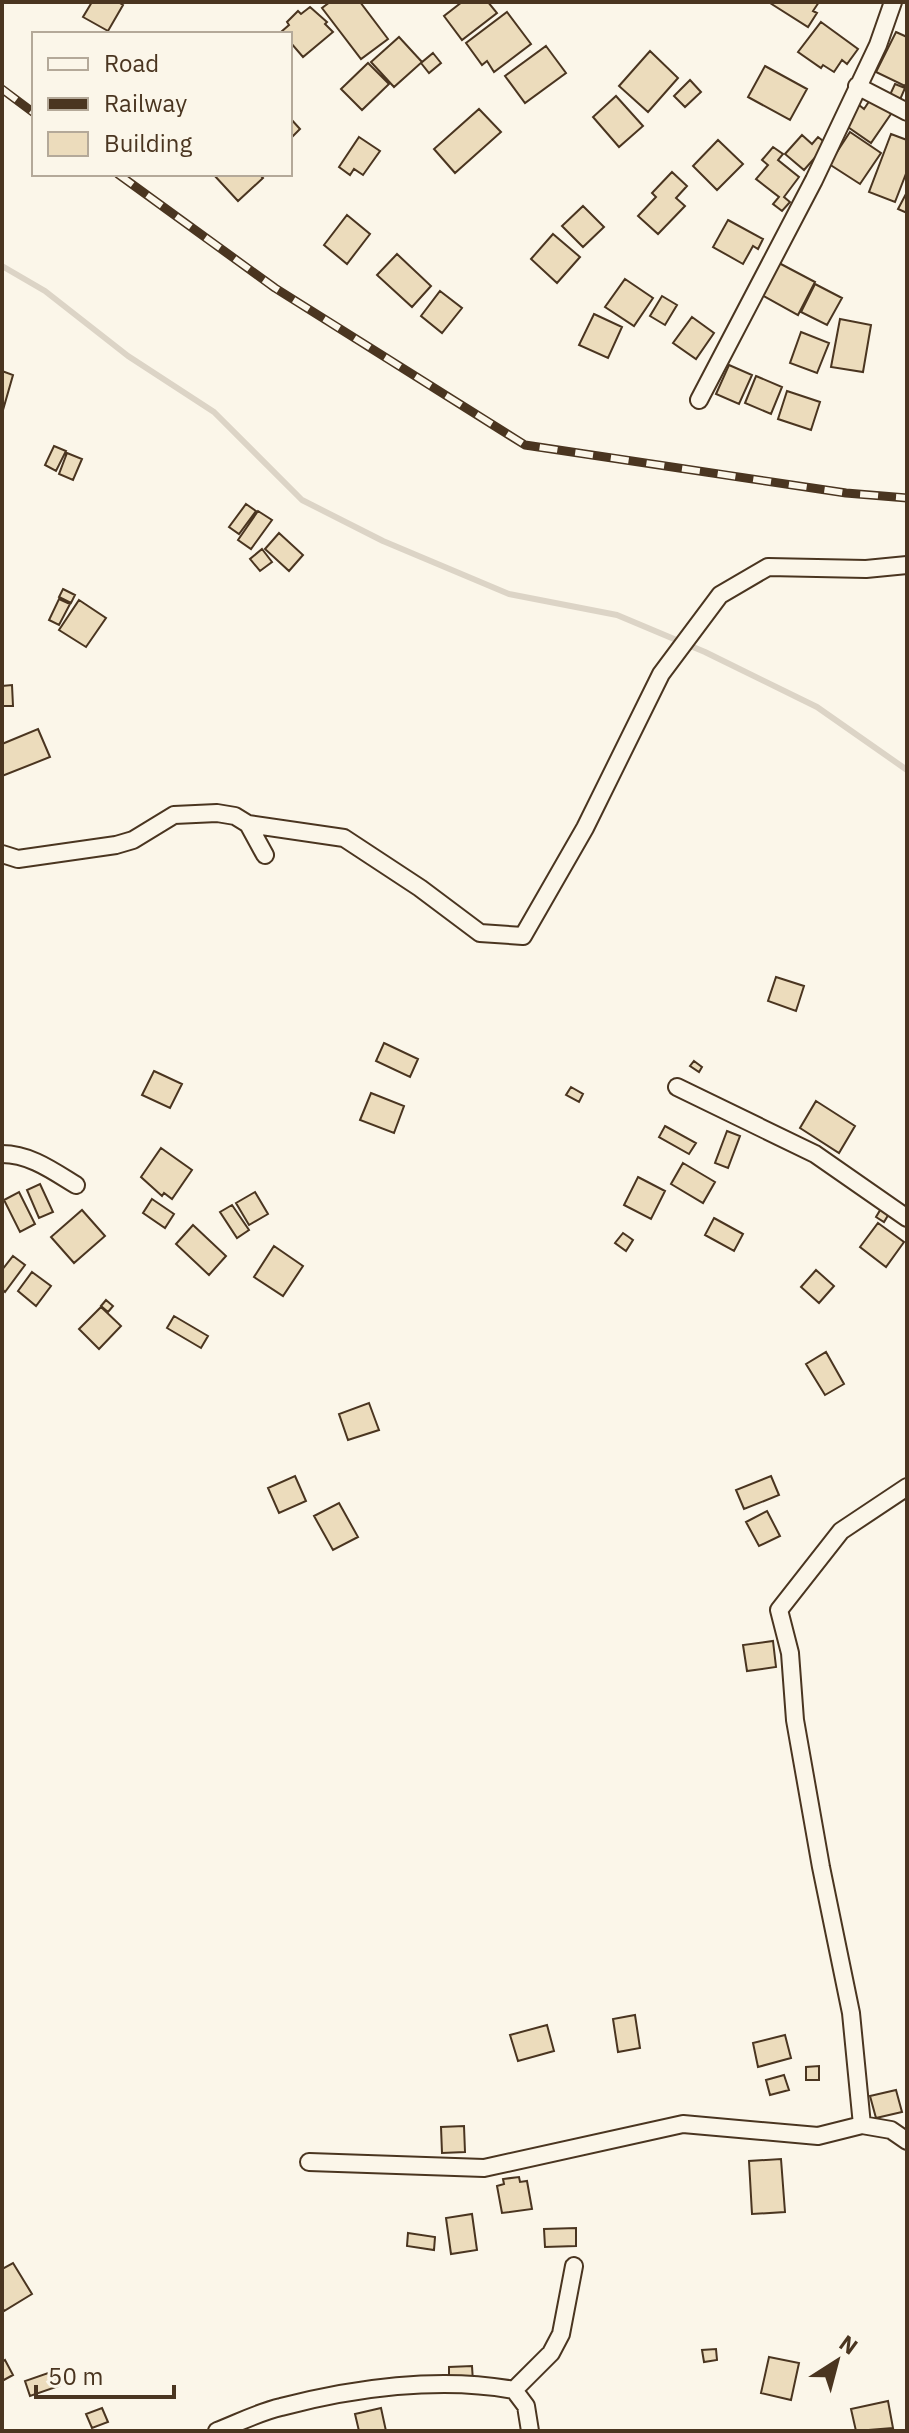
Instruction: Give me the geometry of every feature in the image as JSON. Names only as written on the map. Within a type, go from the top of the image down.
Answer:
[{"type":"street","points":[[699,400],[750,297],[814,180],[878,45],[893,2]]},
{"type":"street","points":[[857,86],[907,112]]},
{"type":"street","points":[[2,854],[18,859],[116,845],[133,840],[174,815],[217,813],[235,816],[248,824],[344,838],[420,888],[480,933],[523,936],[585,828],[661,674],[720,595],[768,567],[866,569],[907,565]]},
{"type":"street","points":[[248,824],[265,855]]},
{"type":"street","points":[[677,1087],[815,1154],[907,1218]]},
{"type":"street","points":[[2,1154],[38,1162],[76,1185]]},
{"type":"street","points":[[862,2125],[851,2013],[821,1867],[795,1720],[790,1653],[779,1610],[841,1531],[907,1487]]},
{"type":"street","points":[[309,2162],[484,2168],[683,2124],[818,2136],[862,2125],[891,2130],[907,2141]]},
{"type":"street","points":[[514,2390],[551,2353],[561,2334],[574,2266]]},
{"type":"street","points":[[217,2431],[279,2407],[382,2386],[492,2386],[514,2390],[526,2406],[530,2431]]},
{"type":"building","points":[[92,2],[118,2],[123,5],[108,31],[83,17]]},
{"type":"building","points":[[330,2],[360,2],[388,39],[361,59],[322,8]]},
{"type":"building","points":[[462,2],[488,2],[497,13],[462,40],[444,16]]},
{"type":"building","points":[[819,2],[813,11],[817,13],[808,27],[770,3]]},
{"type":"building","points":[[310,7],[333,32],[303,57],[292,44],[292,32],[281,32],[298,11],[301,14]]},
{"type":"building","points":[[507,12],[531,44],[494,72],[487,61],[482,65],[466,43]]},
{"type":"building","points":[[821,22],[858,49],[847,64],[842,60],[834,72],[823,65],[821,68],[798,52]]},
{"type":"building","points":[[896,32],[907,37],[905,86],[876,72]]},
{"type":"building","points":[[399,37],[422,62],[394,87],[371,62]]},
{"type":"building","points":[[546,46],[566,73],[525,103],[505,76]]},
{"type":"building","points":[[650,51],[678,78],[648,112],[619,86]]},
{"type":"building","points":[[433,53],[441,63],[429,73],[421,63]]},
{"type":"building","points":[[368,63],[389,84],[362,110],[341,89]]},
{"type":"building","points":[[765,66],[807,89],[790,120],[748,97]]},
{"type":"building","points":[[690,80],[701,92],[685,107],[674,96]]},
{"type":"building","points":[[895,84],[905,88],[899,102],[889,97]]},
{"type":"building","points":[[616,96],[643,126],[619,147],[593,117]]},
{"type":"building","points":[[872,97],[893,111],[871,143],[845,125],[859,105],[864,109]]},
{"type":"building","points":[[479,109],[501,132],[455,173],[434,149]]},
{"type":"building","points":[[292,120],[300,129],[292,137]]},
{"type":"building","points":[[850,132],[881,153],[860,184],[829,164]]},
{"type":"building","points":[[891,134],[907,140],[907,171],[895,202],[869,192]]},
{"type":"building","points":[[802,135],[812,144],[818,137],[827,144],[804,170],[785,154]]},
{"type":"building","points":[[359,137],[380,151],[363,175],[354,169],[350,175],[339,167]]},
{"type":"building","points":[[718,140],[743,164],[717,190],[693,166]]},
{"type":"building","points":[[773,147],[783,154],[778,160],[799,177],[784,197],[790,202],[782,211],[773,204],[779,197],[756,179],[768,165],[762,160]]},
{"type":"building","points":[[672,172],[687,186],[676,198],[685,206],[658,234],[638,216],[656,197],[652,193]]},
{"type":"building","points":[[215,176],[263,178],[238,201]]},
{"type":"building","points":[[907,192],[907,213],[898,209]]},
{"type":"building","points":[[583,206],[604,227],[583,247],[562,226]]},
{"type":"building","points":[[347,215],[370,234],[347,264],[324,245]]},
{"type":"building","points":[[728,220],[763,239],[758,249],[753,246],[743,264],[713,247]]},
{"type":"building","points":[[553,234],[580,257],[557,283],[531,259]]},
{"type":"building","points":[[397,254],[431,286],[412,307],[377,275]]},
{"type":"building","points":[[779,263],[815,282],[798,315],[762,295]]},
{"type":"building","points":[[625,279],[653,298],[634,326],[605,307]]},
{"type":"building","points":[[815,284],[842,298],[827,325],[801,312]]},
{"type":"building","points":[[440,291],[462,308],[442,333],[421,316]]},
{"type":"building","points":[[662,296],[677,305],[665,325],[650,316]]},
{"type":"building","points":[[594,314],[622,327],[608,358],[579,345]]},
{"type":"building","points":[[692,317],[714,333],[696,359],[673,343]]},
{"type":"building","points":[[840,319],[871,325],[863,372],[831,367]]},
{"type":"building","points":[[801,332],[829,343],[817,373],[790,363]]},
{"type":"building","points":[[729,365],[752,375],[739,404],[716,394]]},
{"type":"building","points":[[2,371],[13,375],[3,410],[2,410]]},
{"type":"building","points":[[756,376],[782,387],[771,414],[745,403]]},
{"type":"building","points":[[787,391],[820,402],[811,430],[778,419]]},
{"type":"building","points":[[54,446],[66,451],[56,471],[45,465]]},
{"type":"building","points":[[67,453],[82,459],[73,480],[59,474]]},
{"type":"building","points":[[246,504],[256,511],[239,534],[229,527]]},
{"type":"building","points":[[258,511],[272,520],[251,549],[238,540]]},
{"type":"building","points":[[279,533],[303,555],[289,571],[265,549]]},
{"type":"building","points":[[262,549],[272,562],[260,571],[250,559]]},
{"type":"building","points":[[63,589],[75,595],[71,603],[59,597]]},
{"type":"building","points":[[59,599],[70,604],[59,625],[49,620]]},
{"type":"building","points":[[79,600],[106,618],[86,647],[59,630]]},
{"type":"building","points":[[12,685],[13,706],[2,706],[2,686]]},
{"type":"building","points":[[38,729],[50,757],[2,776],[2,744]]},
{"type":"building","points":[[776,977],[804,986],[796,1011],[768,1001]]},
{"type":"building","points":[[384,1043],[418,1059],[410,1077],[376,1061]]},
{"type":"building","points":[[694,1061],[702,1067],[699,1072],[690,1066]]},
{"type":"building","points":[[154,1071],[182,1084],[170,1108],[142,1095]]},
{"type":"building","points":[[571,1087],[583,1094],[579,1102],[566,1095]]},
{"type":"building","points":[[371,1093],[404,1106],[394,1133],[360,1120]]},
{"type":"building","points":[[816,1101],[855,1126],[839,1153],[800,1128]]},
{"type":"building","points":[[665,1126],[696,1143],[689,1154],[659,1137]]},
{"type":"building","points":[[727,1131],[740,1136],[728,1168],[715,1163]]},
{"type":"building","points":[[161,1148],[192,1170],[172,1199],[164,1193],[162,1196],[141,1177]]},
{"type":"building","points":[[683,1163],[715,1182],[703,1203],[671,1184]]},
{"type":"building","points":[[638,1177],[665,1191],[651,1219],[624,1205]]},
{"type":"building","points":[[40,1184],[53,1212],[39,1218],[27,1190]]},
{"type":"building","points":[[19,1192],[35,1224],[20,1232],[4,1200]]},
{"type":"building","points":[[255,1192],[268,1214],[249,1225],[236,1203]]},
{"type":"building","points":[[152,1199],[174,1214],[165,1228],[143,1213]]},
{"type":"building","points":[[232,1205],[249,1230],[237,1238],[220,1212]]},
{"type":"building","points":[[882,1207],[890,1212],[884,1222],[876,1217]]},
{"type":"building","points":[[82,1210],[105,1236],[74,1263],[51,1237]]},
{"type":"building","points":[[714,1218],[743,1234],[734,1251],[705,1235]]},
{"type":"building","points":[[878,1223],[904,1242],[886,1267],[860,1247]]},
{"type":"building","points":[[193,1225],[226,1256],[209,1275],[176,1244]]},
{"type":"building","points":[[623,1233],[633,1240],[626,1251],[615,1243]]},
{"type":"building","points":[[274,1246],[303,1266],[283,1296],[254,1277]]},
{"type":"building","points":[[13,1256],[25,1265],[5,1292],[2,1289],[2,1270]]},
{"type":"building","points":[[816,1270],[834,1286],[819,1303],[801,1287]]},
{"type":"building","points":[[32,1272],[51,1286],[36,1306],[18,1291]]},
{"type":"building","points":[[106,1300],[113,1306],[108,1312],[101,1306]]},
{"type":"building","points":[[101,1307],[121,1326],[99,1349],[79,1329]]},
{"type":"building","points":[[174,1316],[208,1336],[201,1348],[167,1328]]},
{"type":"building","points":[[826,1352],[844,1384],[825,1395],[806,1364]]},
{"type":"building","points":[[369,1403],[379,1430],[348,1440],[339,1414]]},
{"type":"building","points":[[295,1476],[306,1501],[279,1513],[268,1488]]},
{"type":"building","points":[[771,1476],[779,1495],[744,1509],[736,1490]]},
{"type":"building","points":[[339,1503],[358,1537],[333,1550],[314,1516]]},
{"type":"building","points":[[767,1511],[780,1536],[759,1546],[746,1522]]},
{"type":"building","points":[[773,1641],[776,1667],[747,1671],[743,1645]]},
{"type":"building","points":[[635,2015],[640,2048],[618,2052],[613,2019]]},
{"type":"building","points":[[547,2025],[554,2051],[518,2061],[510,2035]]},
{"type":"building","points":[[785,2035],[791,2058],[758,2067],[753,2043]]},
{"type":"building","points":[[819,2066],[819,2080],[806,2080],[806,2067]]},
{"type":"building","points":[[784,2075],[789,2090],[770,2095],[766,2080]]},
{"type":"building","points":[[896,2090],[902,2112],[876,2118],[870,2096]]},
{"type":"building","points":[[464,2126],[465,2152],[442,2153],[441,2127]]},
{"type":"building","points":[[781,2159],[785,2212],[752,2214],[749,2161]]},
{"type":"building","points":[[519,2177],[520,2182],[527,2181],[532,2209],[502,2213],[497,2186],[504,2184],[503,2179]]},
{"type":"building","points":[[472,2214],[477,2250],[451,2254],[446,2218]]},
{"type":"building","points":[[576,2228],[576,2246],[545,2247],[544,2229]]},
{"type":"building","points":[[408,2233],[435,2237],[434,2250],[407,2246]]},
{"type":"building","points":[[13,2263],[32,2294],[4,2311],[2,2269]]},
{"type":"building","points":[[716,2349],[717,2360],[704,2362],[702,2350]]},
{"type":"building","points":[[769,2357],[799,2363],[791,2400],[761,2393]]},
{"type":"building","points":[[5,2360],[13,2375],[2,2381],[2,2362]]},
{"type":"building","points":[[472,2366],[473,2382],[449,2383],[449,2367]]},
{"type":"building","points":[[54,2371],[59,2386],[30,2396],[25,2381]]},
{"type":"building","points":[[888,2401],[893,2428],[856,2431],[851,2409]]},
{"type":"building","points":[[102,2408],[108,2422],[92,2428],[86,2414]]},
{"type":"building","points":[[381,2408],[386,2431],[359,2431],[355,2414]]},
{"type":"waterway","points":[[2,266],[45,291],[128,356],[214,412],[302,500],[383,541],[509,594],[617,615],[705,652],[817,707],[907,770]]},
{"type":"railway","points":[[2,89],[32,112]]},
{"type":"railway","points":[[121,176],[275,288],[525,445],[846,493],[907,498]]}]
